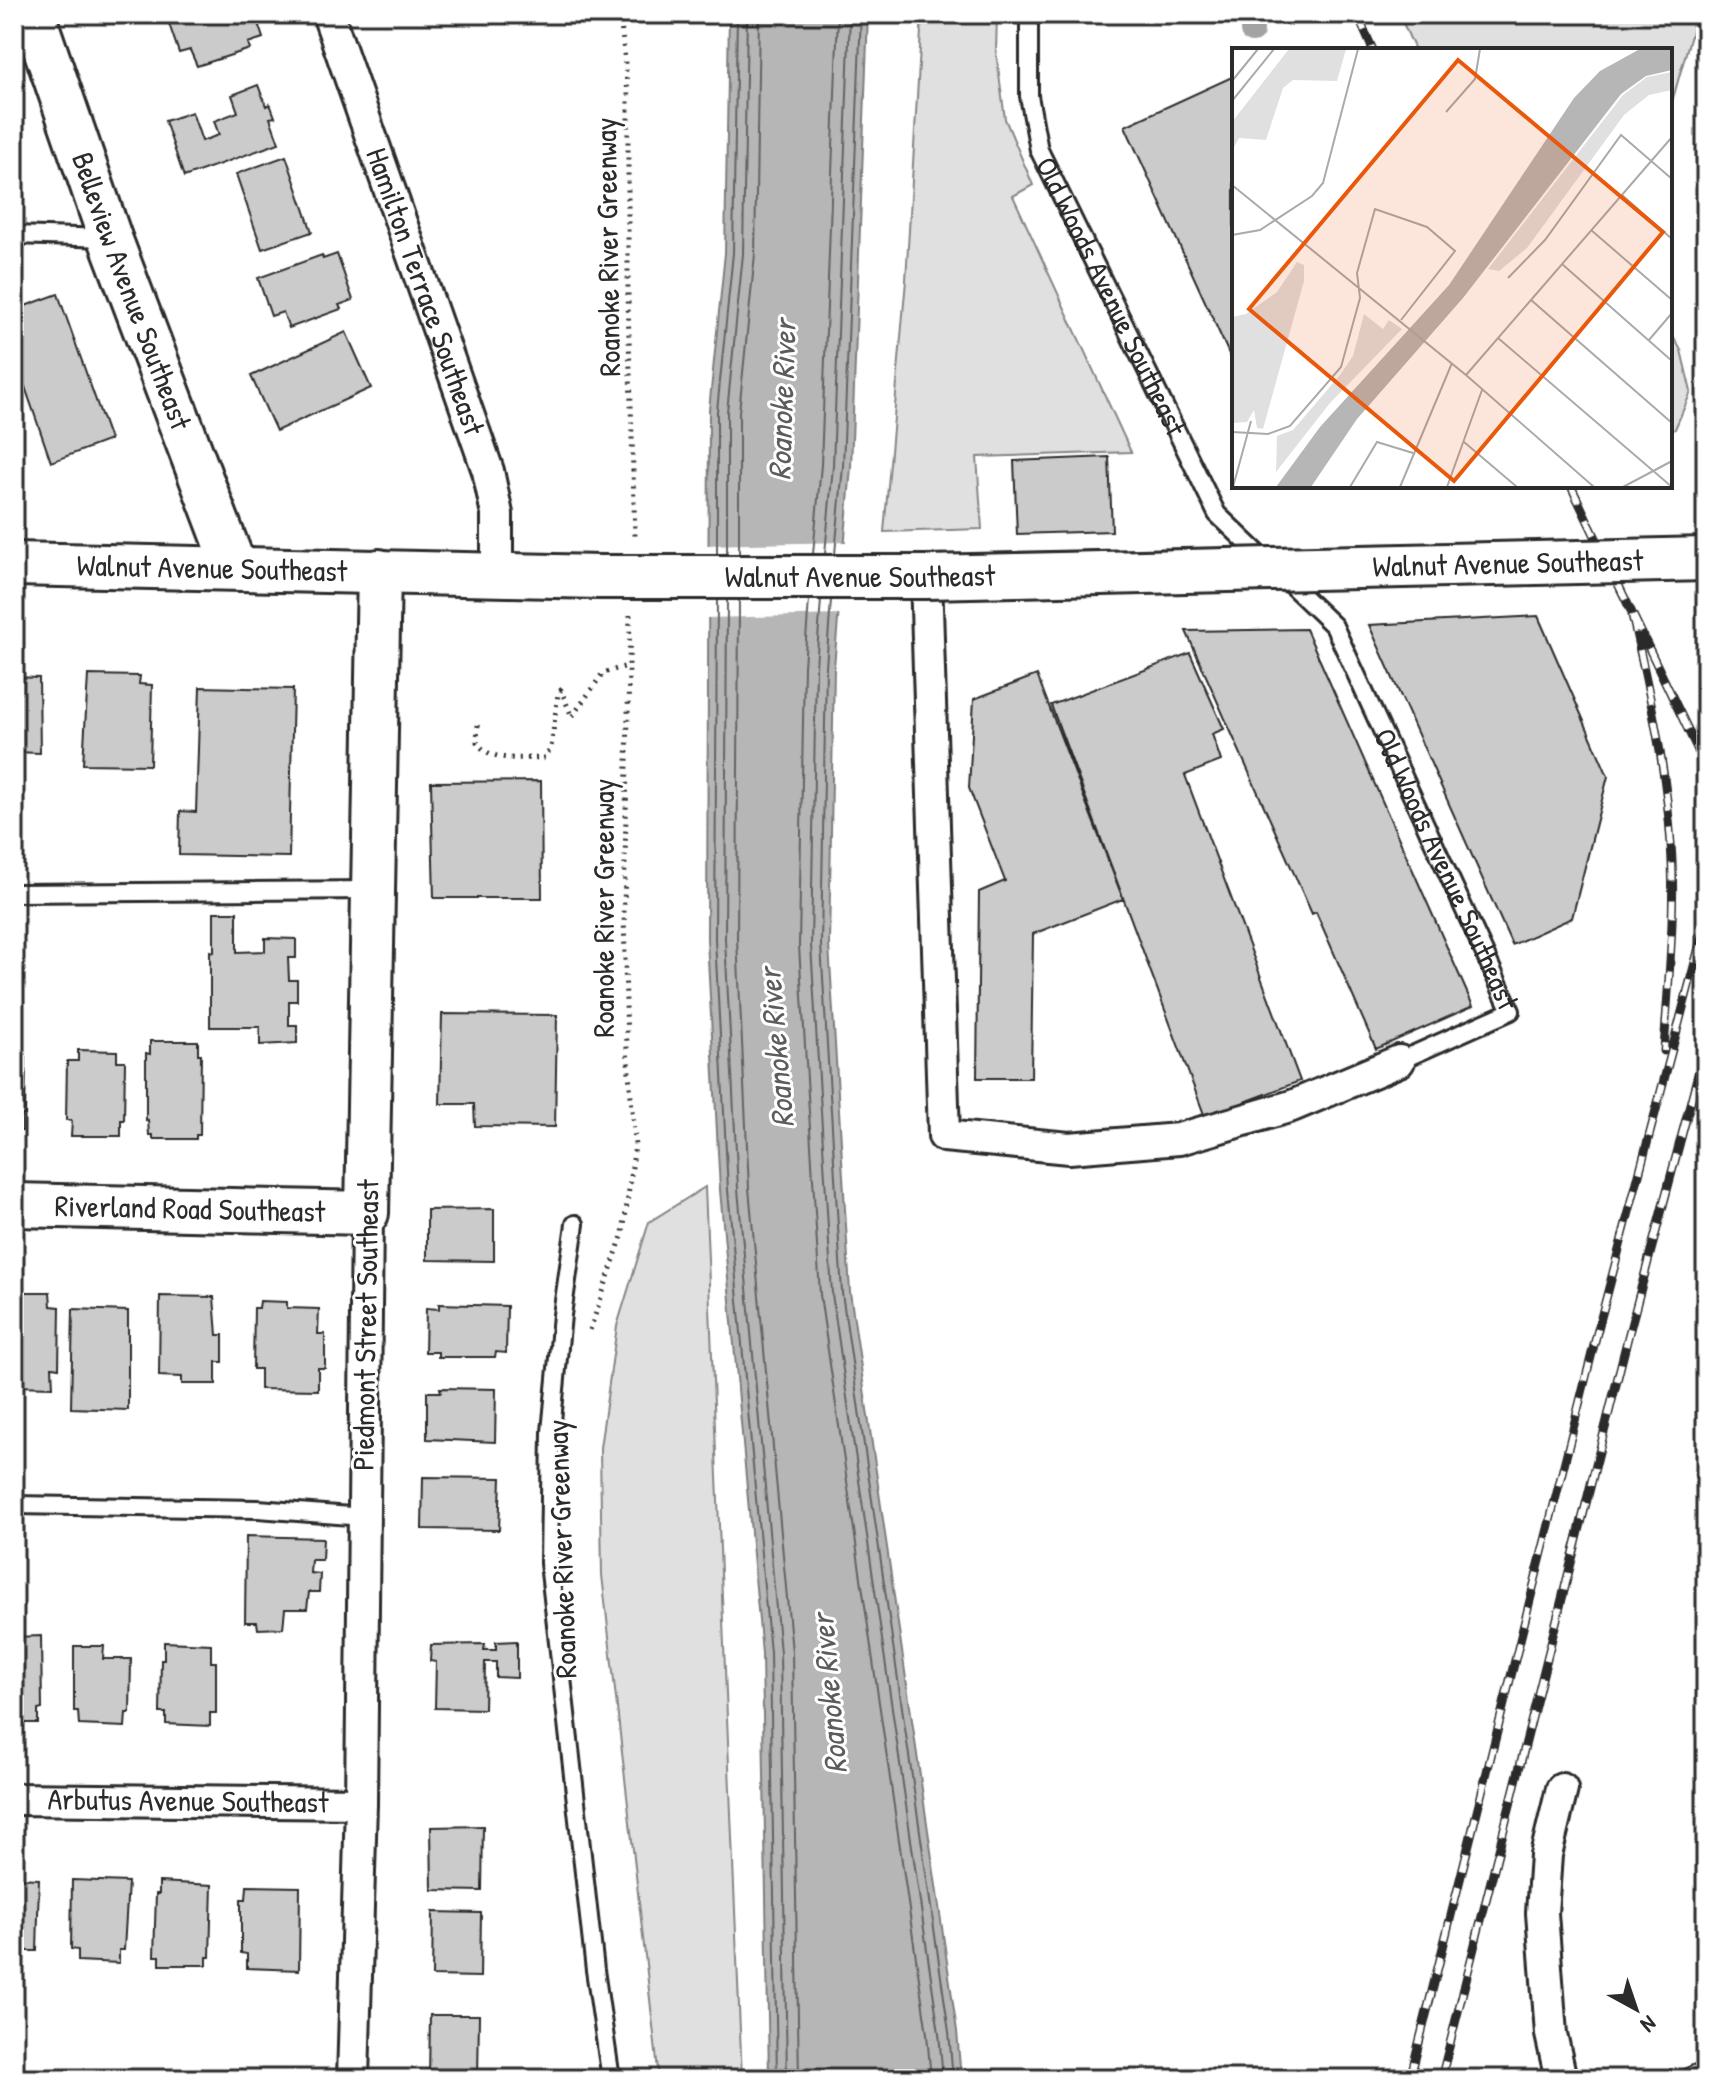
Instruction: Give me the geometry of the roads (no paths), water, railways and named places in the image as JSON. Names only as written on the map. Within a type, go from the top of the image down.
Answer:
[{"type":"main road","name":"Belleview Avenue Southeast","points":[[33,14],[110,238],[235,568]]},
{"type":"main road","name":"Walnut Avenue Southeast","points":[[14,564],[600,577],[926,577],[1706,559]]},
{"type":"main road","name":"Piedmont Street Southeast","points":[[367,1213],[379,571]]},
{"type":"main road","name":"Riverland Road Southeast","points":[[14,1205],[367,1213]]},
{"type":"street","name":"Hamilton Terrace Southeast","points":[[328,14],[488,471],[497,514],[497,574]]},
{"type":"street","name":"Old Woods Avenue Southeast","points":[[926,577],[944,1136],[1069,1148],[1179,1139],[1292,1106],[1399,1061]]},
{"type":"street","name":"Piedmont Street Southeast","points":[[353,2079],[361,1803],[367,1213]]},
{"type":"street","points":[[1561,2079],[1551,2034],[1542,1913],[1546,1855],[1562,1789]]},
{"type":"street","name":"Arbutus Avenue Southeast","points":[[14,1799],[361,1803]]},
{"type":"lane","name":"Old Woods Avenue Southeast","points":[[1029,14],[1029,96],[1039,150],[1217,514],[1334,626],[1511,1011],[1399,1061]]},
{"type":"lane","points":[[14,235],[110,238]]},
{"type":"lane","points":[[14,893],[373,890]]},
{"type":"lane","points":[[575,1224],[562,1315],[551,1432],[549,1563],[595,1970],[611,2079]]},
{"type":"lane","points":[[14,1505],[258,1509],[364,1517]]},
{"type":"water","name":"Roanoke River","points":[[729,14],[868,14],[851,467],[834,667],[829,945],[850,1292],[957,2031],[961,2079],[769,2079],[762,1654],[720,1190],[707,939],[709,410],[725,253]]},
{"type":"railway","points":[[1357,14],[1372,48]]},
{"type":"railway","points":[[1572,488],[1706,767]]},
{"type":"railway","points":[[1632,615],[1661,757],[1669,815],[1672,921],[1664,1051]]},
{"type":"railway","points":[[1410,2079],[1598,1329],[1706,921]]},
{"type":"railway","points":[[1441,2079],[1628,1337],[1706,1044]]}]
